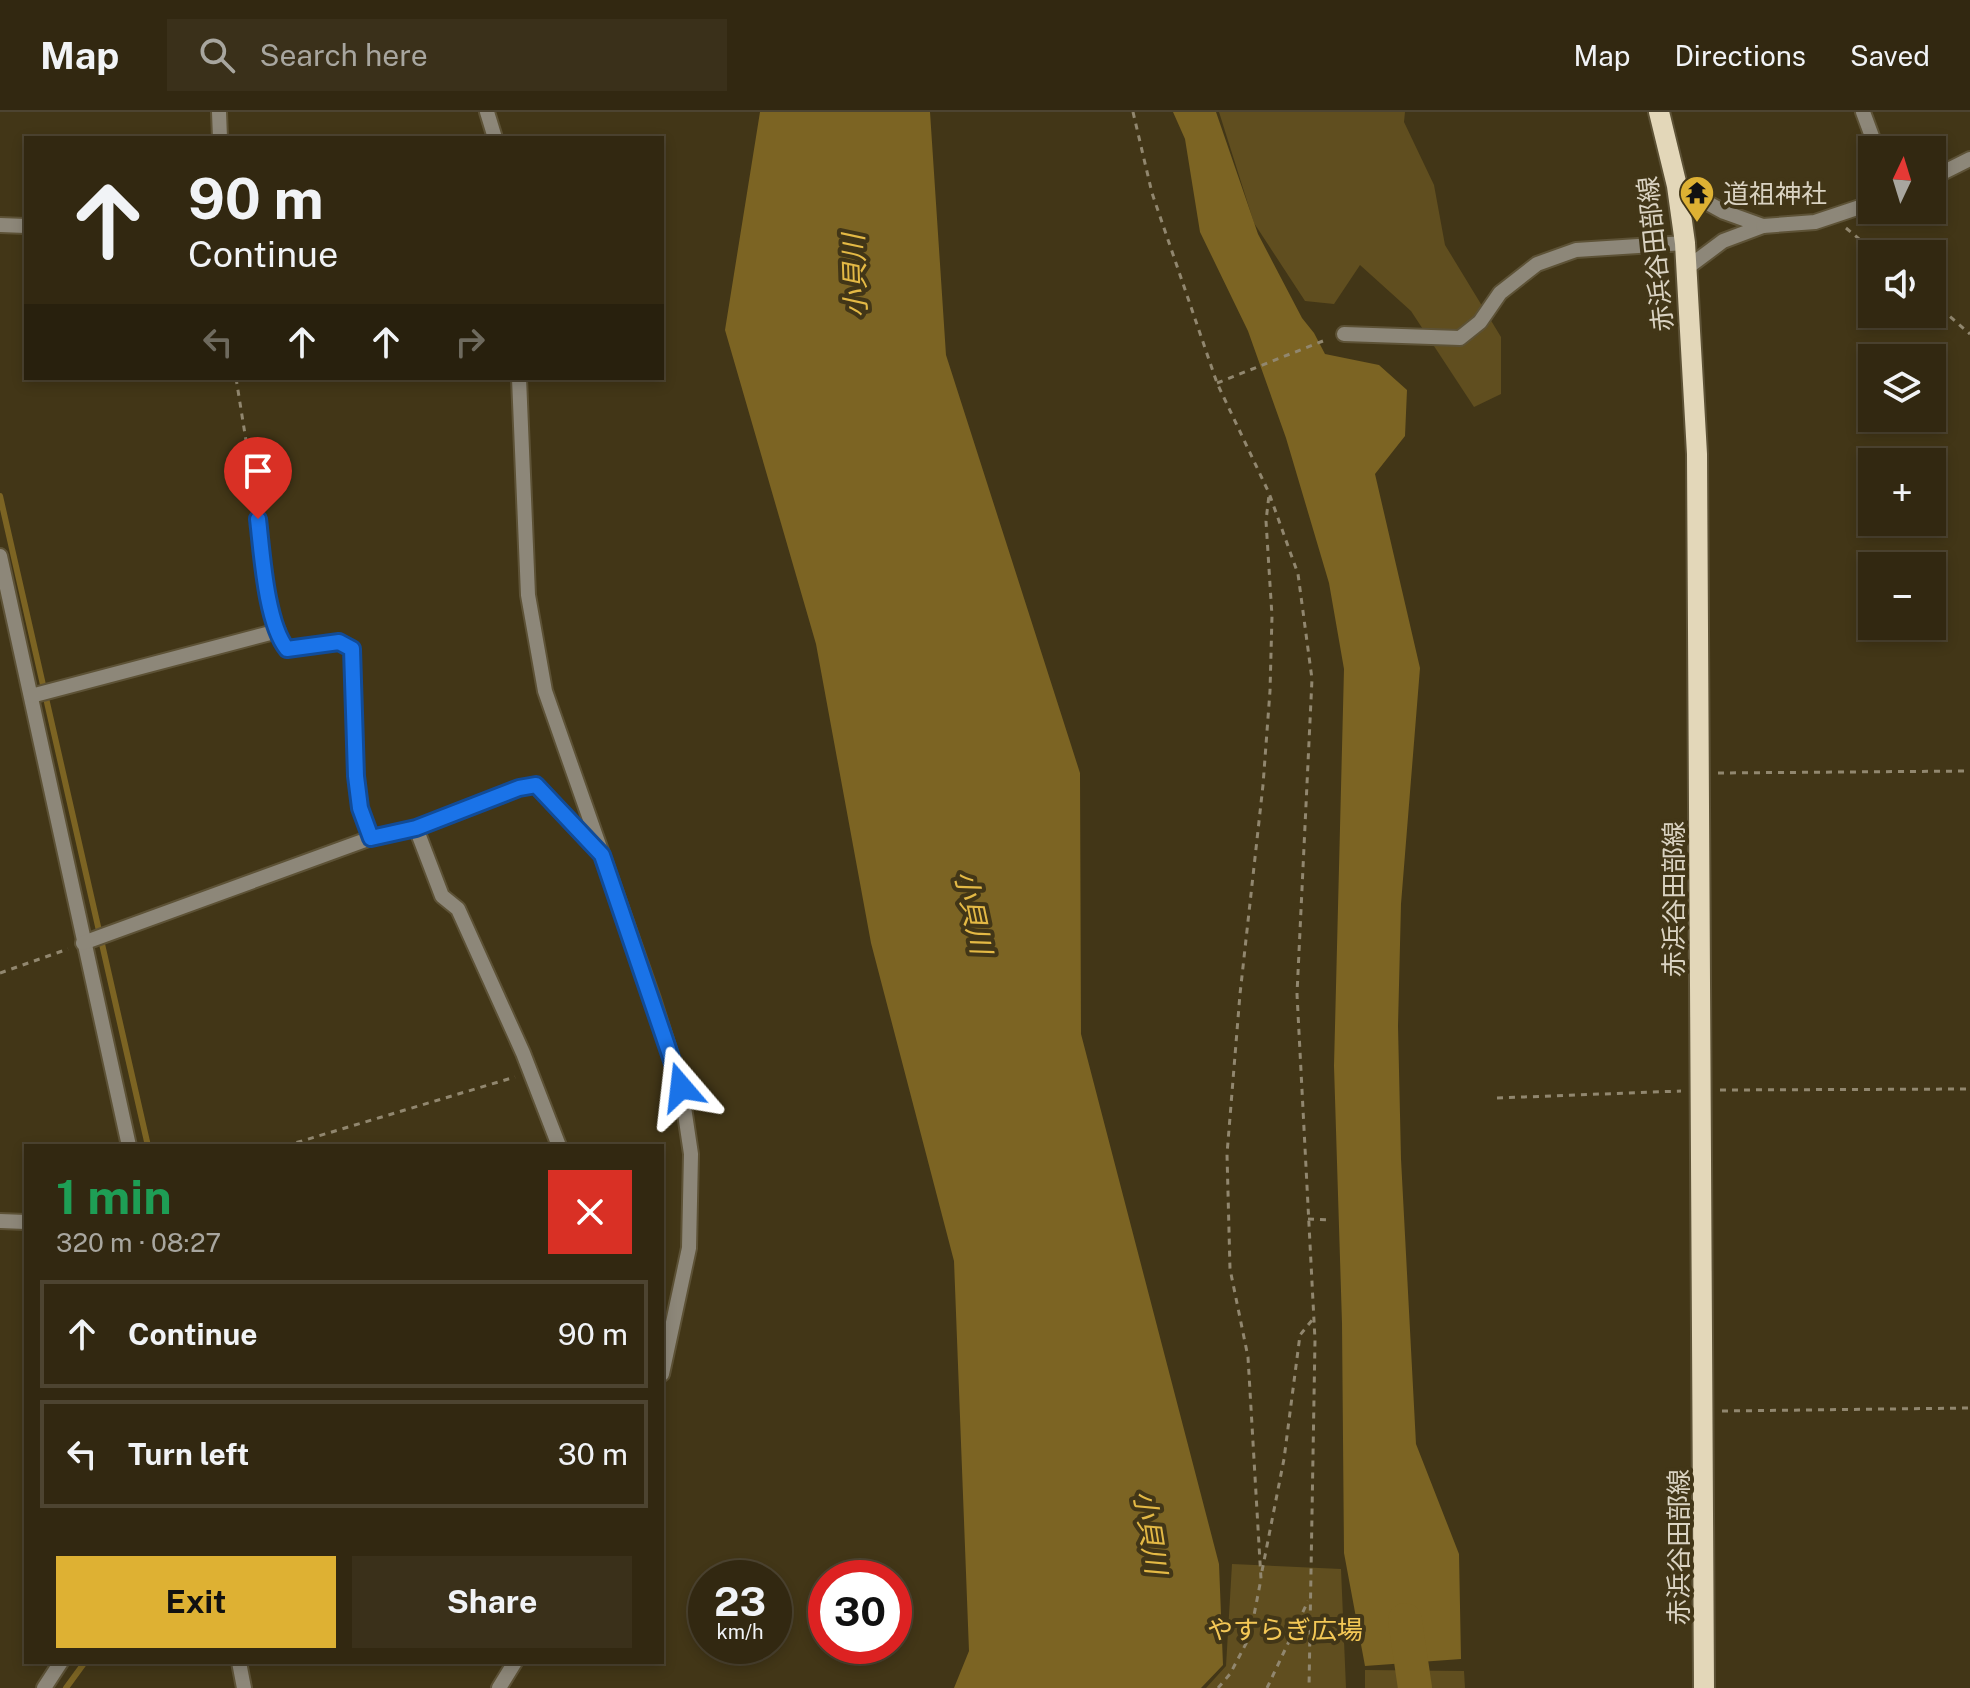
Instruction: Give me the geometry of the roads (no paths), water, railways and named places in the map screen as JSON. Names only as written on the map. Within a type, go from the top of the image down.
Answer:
[{"type":"main road","name":"赤浜谷田部線","points":[[1659,112],[1677,186],[1685,243],[1697,454],[1704,1688]]},
{"type":"street","points":[[219,112],[220,136]]},
{"type":"street","points":[[487,112],[494,136]]},
{"type":"street","points":[[1863,112],[1872,136]]},
{"type":"street","points":[[1946,171],[1970,159]]},
{"type":"street","points":[[1677,186],[1724,212],[1763,226]]},
{"type":"street","points":[[1687,268],[1723,241],[1763,226],[1815,222],[1858,208]]},
{"type":"street","points":[[0,225],[24,226]]},
{"type":"street","points":[[1344,334],[1460,338],[1480,322],[1500,293],[1537,264],[1576,250],[1685,243]]},
{"type":"street","points":[[519,380],[528,595],[545,691],[681,1087],[691,1154],[689,1248],[664,1365]]},
{"type":"street","points":[[258,519],[263,569],[279,639],[287,649],[339,642],[352,649],[356,776],[360,808],[371,838]]},
{"type":"street","points":[[0,556],[129,1144]]},
{"type":"street","points":[[31,696],[278,631]]},
{"type":"street","points":[[83,943],[371,838],[416,828],[519,788],[536,785],[602,855]]},
{"type":"street","points":[[416,828],[442,896],[458,909],[531,1072],[558,1144]]},
{"type":"street","points":[[0,1221],[24,1222]]},
{"type":"street","points":[[44,1688],[60,1664]]},
{"type":"street","points":[[239,1664],[244,1688]]},
{"type":"street","points":[[499,1688],[514,1664]]},
{"type":"water","name":"小貝川","points":[[760,112],[930,112],[946,355],[1080,773],[1081,1034],[1219,1564],[1223,1665],[1201,1688],[954,1688],[969,1651],[954,1261],[871,943],[816,644],[725,330]]},
{"type":"water","points":[[1173,112],[1216,112],[1258,234],[1302,318],[1325,354],[1379,365],[1407,390],[1405,436],[1375,474],[1420,668],[1401,904],[1398,1026],[1401,1159],[1416,1444],[1459,1554],[1461,1659],[1365,1666],[1344,1553],[1342,1323],[1334,1066],[1344,669],[1329,583],[1286,438],[1248,331],[1200,232],[1185,139]]},
{"type":"waterway","points":[[0,496],[148,1144]]},
{"type":"waterway","points":[[1405,1620],[1415,1688]]},
{"type":"waterway","points":[[66,1688],[84,1664]]},
{"type":"place","name":"道祖神社","points":[[1697,224]]},
{"type":"park label","name":"やすらぎ広場","points":[[1285,1629]]}]
